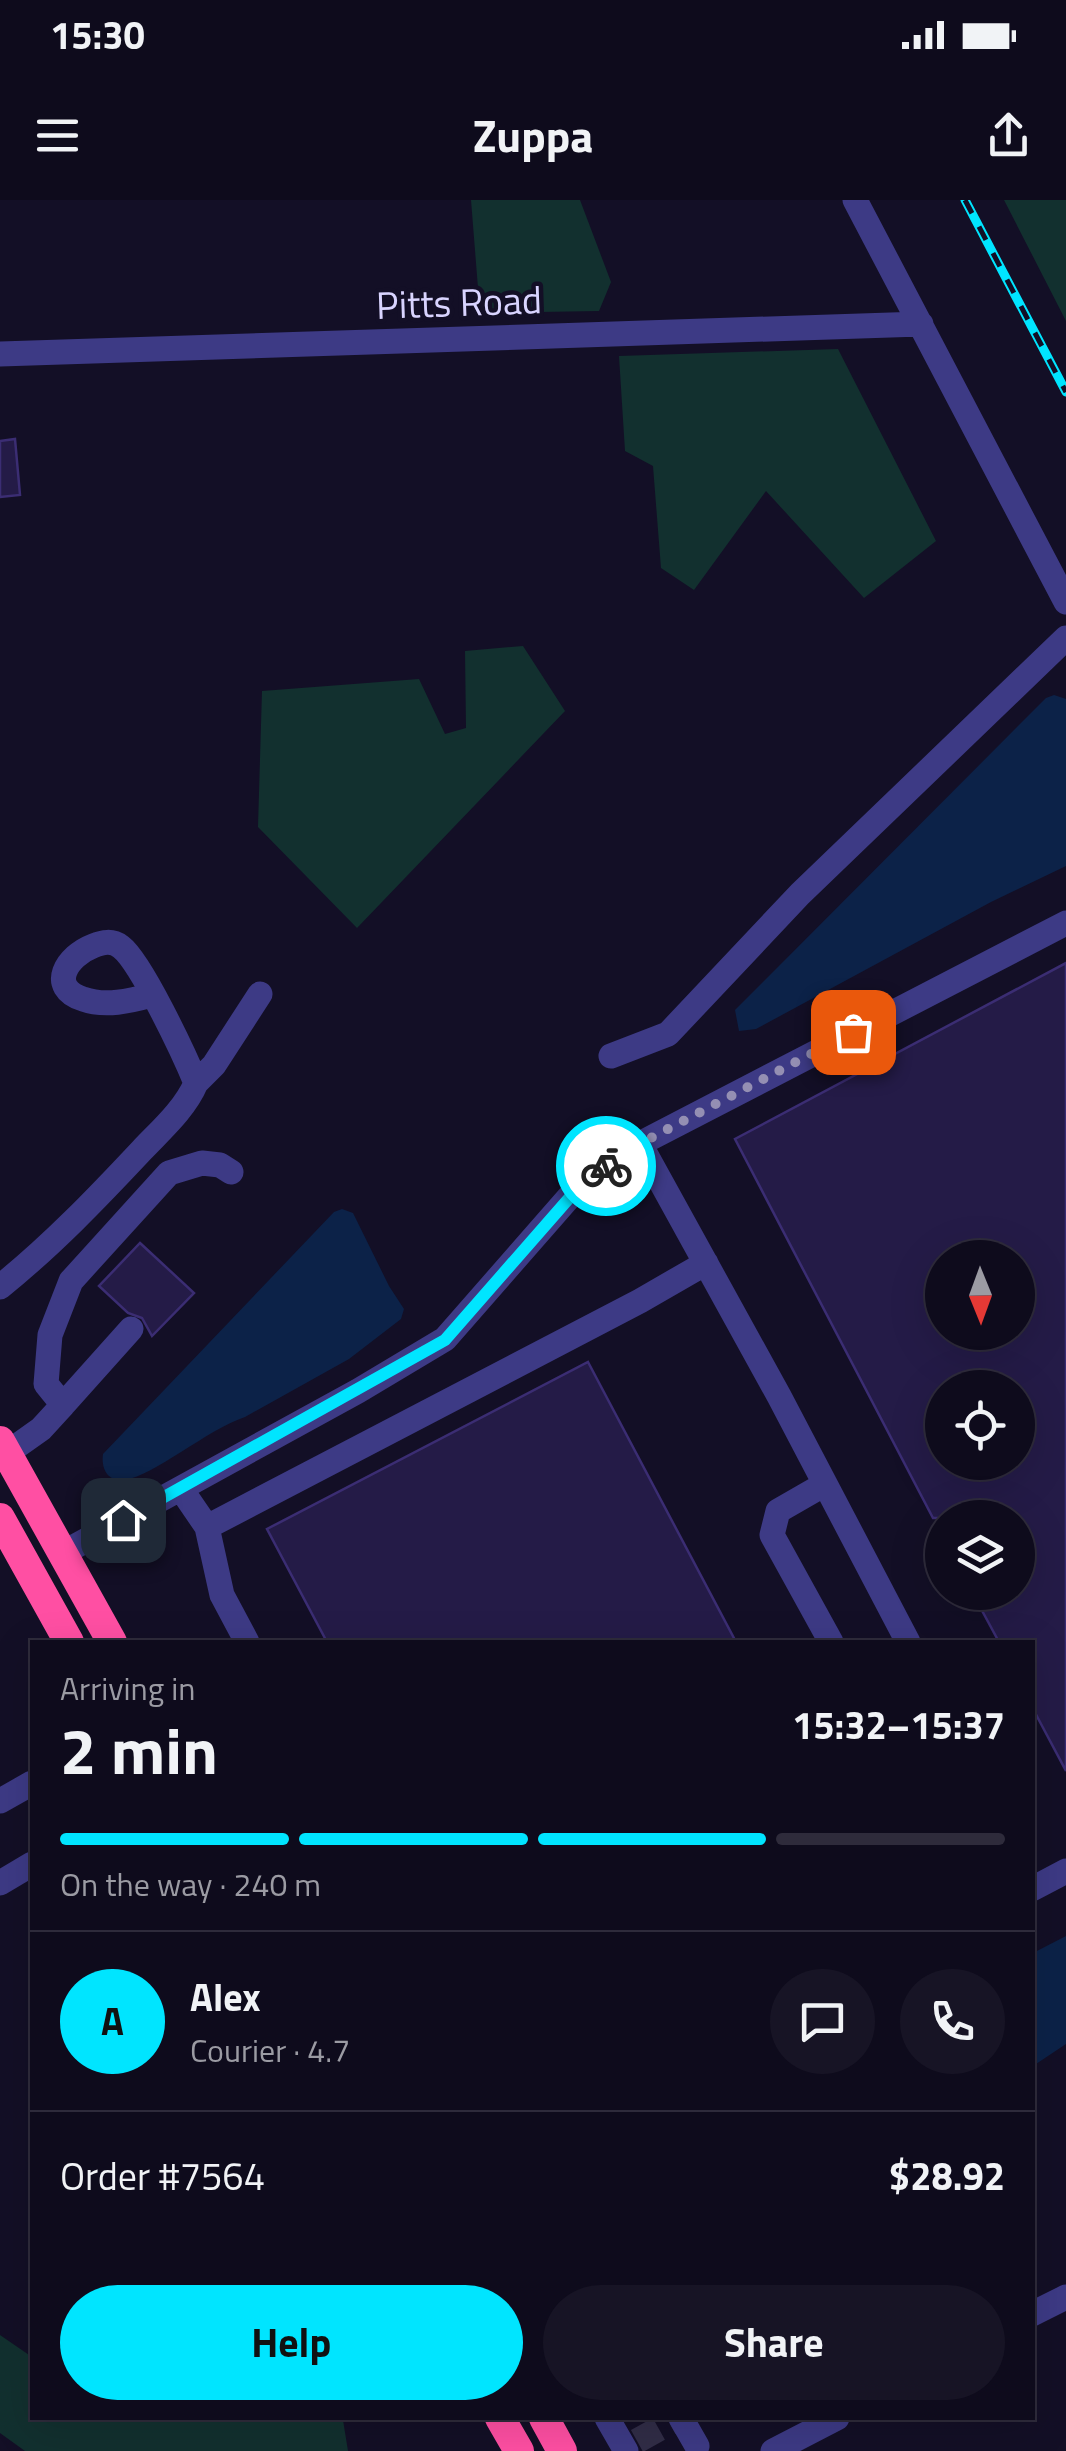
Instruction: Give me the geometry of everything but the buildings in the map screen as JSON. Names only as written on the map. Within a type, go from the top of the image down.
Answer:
[{"type":"highway","points":[[2,1451],[111,1640]]},
{"type":"highway","points":[[0,1518],[68,1640]]},
{"type":"highway","points":[[501,2420],[519,2451]]},
{"type":"highway","points":[[545,2420],[562,2451]]},
{"type":"street","points":[[855,200],[1066,602]]},
{"type":"street","name":"Pitts Road","points":[[0,354],[921,324]]},
{"type":"street","points":[[610,1056],[668,1034],[800,894],[1066,638]]},
{"type":"street","points":[[63,1554],[445,1340],[585,1180],[640,1144],[1066,923]]},
{"type":"street","points":[[0,1287],[48,1247],[165,1126],[196,1082],[214,1065],[260,994]]},
{"type":"street","points":[[152,995],[196,1082]]},
{"type":"street","points":[[640,1144],[907,1640]]},
{"type":"street","points":[[63,1405],[46,1384],[50,1335],[71,1281],[169,1173],[202,1163],[220,1165],[231,1172]]},
{"type":"street","points":[[207,1527],[706,1263]]},
{"type":"street","points":[[2,1451],[41,1429],[131,1329]]},
{"type":"street","points":[[825,1484],[778,1510],[772,1536],[830,1640]]},
{"type":"street","points":[[181,1489],[207,1527],[222,1595],[245,1640]]},
{"type":"street","points":[[0,1801],[30,1784]]},
{"type":"street","points":[[0,1883],[30,1865]]},
{"type":"street","points":[[1035,1887],[1066,1871]]},
{"type":"street","points":[[1035,2312],[1066,2297]]},
{"type":"street","points":[[679,2420],[694,2449]]},
{"type":"street","points":[[774,2451],[832,2420]]},
{"type":"green space","points":[[471,200],[580,200],[611,282],[599,311],[480,313]]},
{"type":"green space","points":[[1004,200],[1066,200],[1066,321]]},
{"type":"green space","points":[[838,349],[936,541],[864,598],[766,491],[694,590],[661,568],[653,466],[625,451],[619,356]]},
{"type":"green space","points":[[523,646],[565,711],[357,928],[258,827],[262,691],[419,679],[445,734],[466,728],[465,651]]},
{"type":"green space","points":[[0,2335],[30,2356],[30,2420],[343,2420],[348,2451],[25,2451],[0,2433]]},
{"type":"water","points":[[1054,695],[1066,699],[1066,866],[991,902],[756,1029],[739,1031],[735,1010],[1046,698]]},
{"type":"water","points":[[342,1209],[353,1213],[404,1309],[401,1319],[349,1359],[150,1470],[124,1480],[109,1476],[103,1454],[334,1212]]},
{"type":"water","points":[[1066,1936],[1066,2044],[1035,2065],[1035,1952]]},
{"type":"tunnel","points":[[637,2441],[673,2421]]},
{"type":"railway","points":[[965,200],[1066,392]]},
{"type":"way so far","points":[[606,1166],[647,1140],[853,1032]]},
{"type":"route","points":[[123,1520],[445,1340],[585,1180],[606,1166]]}]
